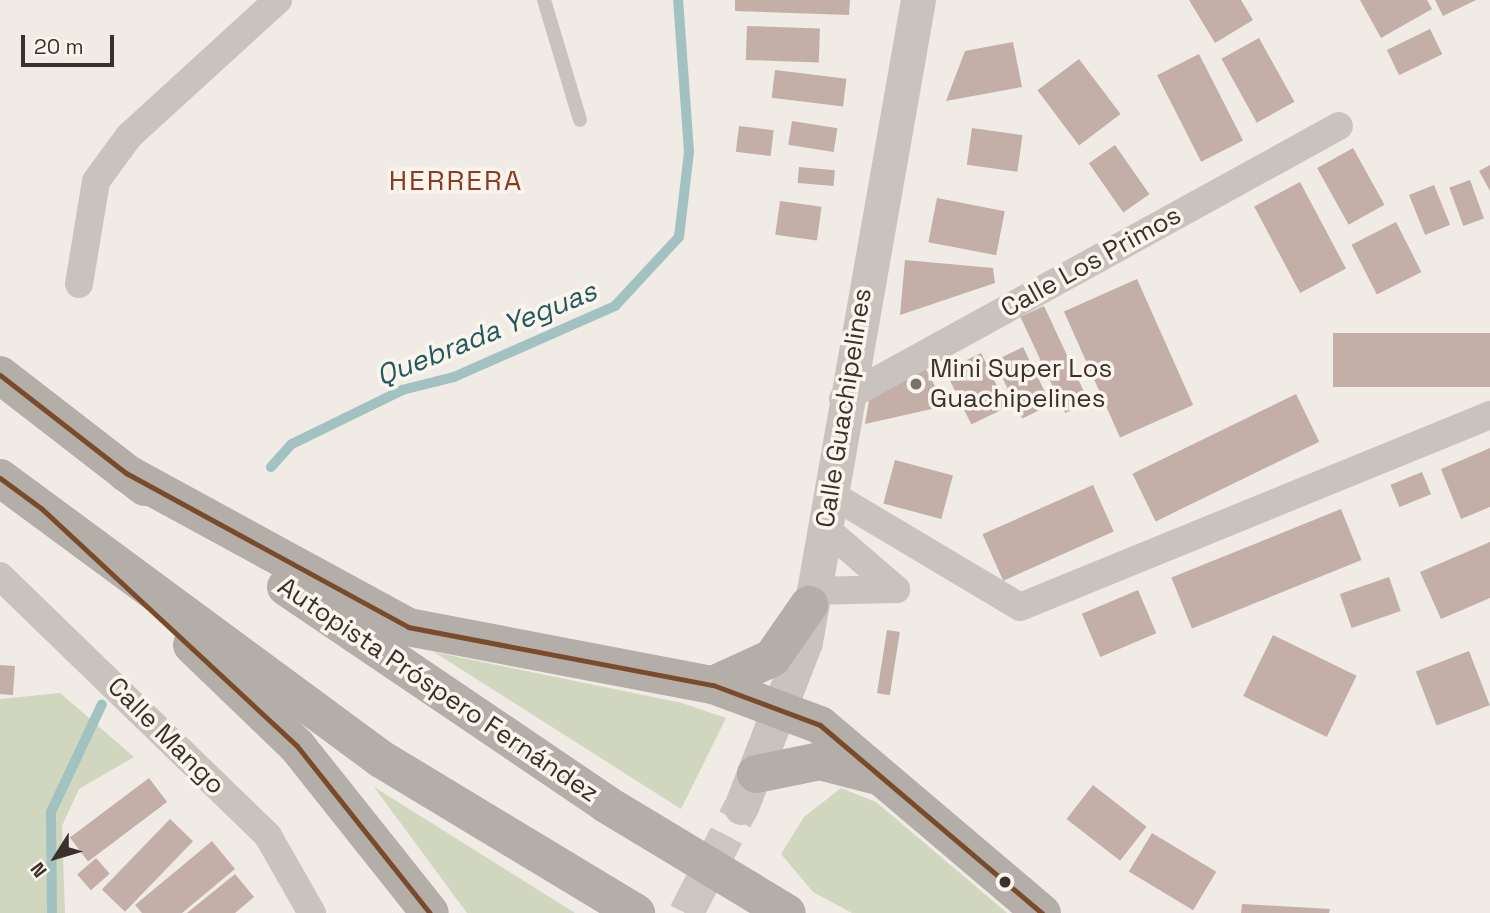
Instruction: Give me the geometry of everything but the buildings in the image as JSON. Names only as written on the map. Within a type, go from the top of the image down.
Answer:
[{"type":"highway","name":"Autopista Próspero Fernández","points":[[0,375],[126,473],[454,705],[787,913]]},
{"type":"highway","points":[[126,473],[408,626],[713,685],[820,725],[1042,913]]},
{"type":"highway","points":[[0,478],[381,759],[636,913]]},
{"type":"highway","points":[[42,509],[297,746],[430,913]]},
{"type":"highway","points":[[713,685],[772,658],[810,598]]},
{"type":"highway","points":[[749,791],[820,761],[883,778]]},
{"type":"street","points":[[79,284],[96,181],[129,136],[278,0]]},
{"type":"street","name":"Calle Guachipelines","points":[[749,791],[782,709],[825,528],[843,398],[918,0]]},
{"type":"street","name":"Calle Los Primos","points":[[843,398],[1339,126]]},
{"type":"street","points":[[829,493],[1020,607],[1490,415]]},
{"type":"street","points":[[810,598],[896,589],[825,528]]},
{"type":"street","name":"Calle Mango","points":[[0,576],[268,836],[312,913]]},
{"type":"lane","points":[[544,0],[580,120]]},
{"type":"green space","points":[[434,652],[682,703],[726,718],[681,809]]},
{"type":"green space","points":[[60,693],[134,757],[79,789],[62,826],[65,913],[0,913],[0,699]]},
{"type":"green space","points":[[374,787],[575,913],[467,913]]},
{"type":"green space","points":[[841,788],[876,802],[1007,913],[852,913],[813,892],[781,854],[804,817]]},
{"type":"waterway","name":"Quebrada Yeguas","points":[[271,467],[292,444],[402,390],[454,377],[615,306],[679,237],[689,152],[678,0]]},
{"type":"waterway","name":"Quebrada Yeguas","points":[[52,913],[51,812],[102,704]]},
{"type":"tunnel","points":[[686,913],[741,807]]},
{"type":"transit line","points":[[0,375],[126,473],[408,627],[713,685],[820,725],[1042,913]]},
{"type":"transit line","points":[[0,478],[42,509],[297,746],[430,913]]},
{"type":"place","name":"Mini Super Los Guachipelines","points":[[916,384]]},
{"type":"district","name":"HERRERA","points":[[456,180]]}]
